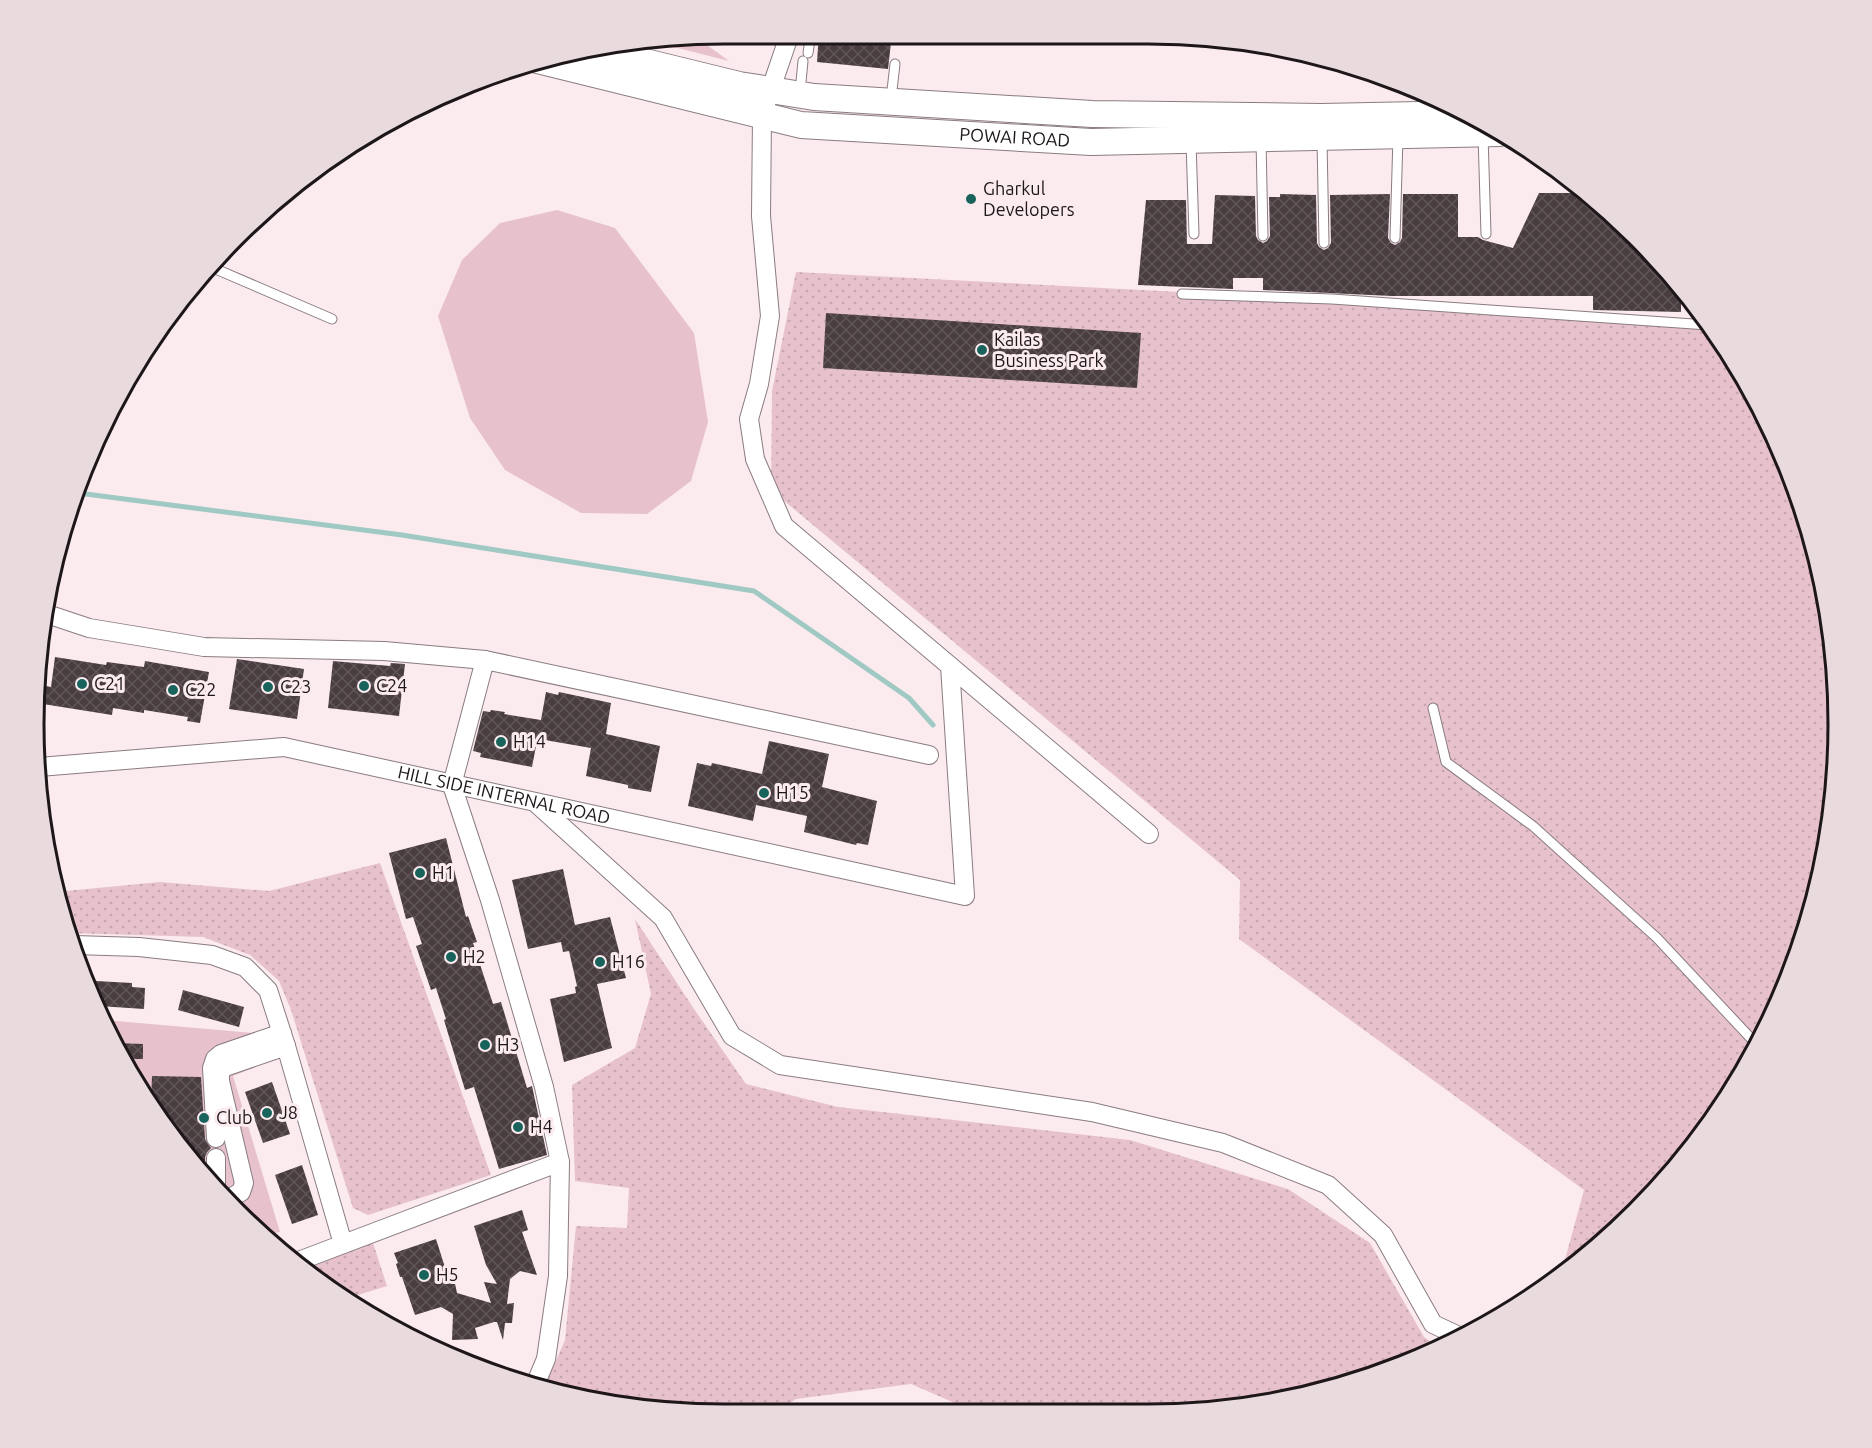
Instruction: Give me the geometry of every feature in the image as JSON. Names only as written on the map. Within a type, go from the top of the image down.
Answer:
[{"type":"main road","name":"POWAI ROAD","points":[[610,53],[739,85],[800,95],[1322,127],[1398,135],[1475,128]]},
{"type":"main road","name":"POWAI ROAD","points":[[557,65],[801,125],[1091,142],[1261,138],[1322,127],[1473,127]]},
{"type":"street","points":[[786,44],[762,115],[761,216],[770,316],[759,384],[748,419],[755,459],[783,526],[1149,834]]},
{"type":"street","points":[[52,617],[89,628],[204,647],[384,651],[485,660],[928,755]]},
{"type":"street","points":[[485,660],[452,784],[490,900],[544,1087],[560,1162],[558,1276],[546,1359],[538,1378]]},
{"type":"street","name":"HILL SIDE INTERNAL ROAD","points":[[45,767],[284,747],[965,896],[950,666]]},
{"type":"street","points":[[534,801],[663,918],[732,1036],[780,1065],[1092,1112],[1223,1143],[1254,1155],[1328,1185],[1383,1235],[1433,1324],[1452,1333]]},
{"type":"street","points":[[81,945],[140,947],[212,955],[244,967],[268,990],[343,1244]]},
{"type":"street","points":[[216,1138],[212,1079],[215,1059],[221,1054],[284,1040]]},
{"type":"street","points":[[234,1195],[241,1192],[244,1183],[220,1081],[220,1072],[225,1067],[284,1040]]},
{"type":"street","points":[[216,1158],[216,1177]]},
{"type":"street","points":[[304,1259],[560,1162]]},
{"type":"lane","points":[[800,95],[808,44]]},
{"type":"lane","points":[[891,102],[895,64]]},
{"type":"lane","points":[[1322,127],[1324,243]]},
{"type":"lane","points":[[1484,133],[1486,234]]},
{"type":"lane","points":[[1395,238],[1398,135]]},
{"type":"lane","points":[[1261,138],[1263,236]]},
{"type":"lane","points":[[1190,140],[1194,234]]},
{"type":"lane","points":[[217,270],[332,319]]},
{"type":"lane","points":[[1182,294],[1332,299],[1698,323]]},
{"type":"lane","points":[[1432,708],[1446,762],[1533,826],[1657,938],[1751,1038]]},
{"type":"shaded area","points":[[706,44],[729,61],[669,46]]},
{"type":"shaded area","points":[[557,210],[615,228],[694,333],[708,422],[691,481],[647,514],[581,513],[505,470],[470,418],[438,316],[462,260],[500,223]]},
{"type":"shaded area","points":[[796,272],[1694,319],[1714,346],[1758,423],[1777,464],[1805,548],[1823,635],[1827,679],[1827,769],[1823,813],[1805,900],[1777,984],[1758,1025],[1714,1102],[1660,1173],[1597,1236],[1564,1262],[1584,1190],[1239,939],[1240,880],[771,490],[772,391]]},
{"type":"shaded area","points":[[380,863],[491,1175],[368,1215],[353,1208],[291,1010],[279,981],[250,955],[203,937],[77,933],[65,891],[160,882],[269,891]]},
{"type":"shaded area","points":[[635,919],[746,1084],[838,1107],[1130,1140],[1288,1189],[1370,1243],[1424,1337],[1432,1342],[1367,1368],[1324,1381],[1237,1399],[1193,1403],[957,1404],[911,1384],[796,1399],[788,1404],[679,1403],[635,1399],[547,1381],[565,1340],[576,1226],[627,1228],[629,1188],[575,1181],[572,1085],[635,1048],[651,994]]},
{"type":"shaded area","name":"Club","points":[[112,1021],[265,1034],[273,1060],[233,1076],[280,1232],[272,1233],[243,1205],[212,1173],[184,1138],[158,1102]]},
{"type":"shaded area","points":[[373,1243],[387,1286],[356,1296],[309,1263]]},
{"type":"building","points":[[818,44],[891,44],[888,69],[817,62]]},
{"type":"building","points":[[1539,193],[1573,193],[1597,212],[1660,275],[1681,301],[1681,312],[1593,310],[1593,296],[1392,296],[1263,290],[1263,278],[1233,278],[1233,289],[1138,285],[1146,200],[1186,200],[1187,244],[1212,244],[1215,195],[1255,196],[1256,236],[1263,243],[1270,236],[1269,197],[1280,197],[1280,194],[1316,195],[1317,243],[1324,250],[1331,243],[1330,195],[1390,194],[1388,238],[1395,245],[1402,238],[1403,194],[1458,194],[1458,237],[1478,237],[1513,248]]},
{"type":"building","name":"Kailas Business Park","points":[[826,313],[1141,333],[1137,388],[823,368]]},
{"type":"building","points":[[55,657],[106,665],[107,662],[144,667],[145,661],[209,672],[200,723],[187,721],[188,717],[144,710],[144,713],[113,708],[112,715],[44,704],[46,686],[51,687]]},
{"type":"building","name":"C23","points":[[237,659],[304,669],[297,719],[229,709]]},
{"type":"building","name":"C24","points":[[333,661],[390,666],[391,663],[405,664],[399,716],[328,708]]},
{"type":"building","name":"H14","points":[[546,692],[558,695],[559,692],[611,703],[606,734],[660,746],[651,792],[586,776],[591,748],[539,739],[532,767],[480,757],[481,753],[473,751],[483,711],[505,712],[504,714],[541,720]]},
{"type":"building","name":"H15","points":[[769,741],[829,754],[822,787],[877,801],[868,845],[857,843],[856,845],[804,832],[807,816],[756,805],[753,821],[688,806],[697,763],[711,766],[712,763],[762,774]]},
{"type":"building","points":[[446,838],[466,917],[468,916],[477,942],[473,943],[493,1004],[501,1002],[527,1088],[532,1086],[547,1155],[499,1169],[474,1087],[465,1090],[436,988],[431,990],[416,946],[422,944],[413,917],[406,919],[389,853]]},
{"type":"building","name":"H16","points":[[563,869],[575,925],[610,917],[626,978],[597,984],[612,1048],[564,1062],[550,999],[576,993],[575,987],[577,986],[569,951],[563,952],[561,942],[528,949],[512,880]]},
{"type":"building","points":[[96,981],[132,983],[132,987],[145,988],[144,1009],[105,1006]]},
{"type":"building","points":[[183,990],[244,1007],[239,1027],[178,1010]]},
{"type":"building","points":[[124,1043],[143,1044],[143,1059],[132,1059]]},
{"type":"building","points":[[152,1076],[201,1077],[205,1139],[211,1148],[205,1157],[205,1164],[184,1138],[151,1091]]},
{"type":"building","name":"J8","points":[[272,1082],[290,1134],[263,1143],[245,1092]]},
{"type":"building","points":[[302,1165],[318,1215],[292,1224],[275,1175]]},
{"type":"building","name":"H5","points":[[522,1210],[528,1230],[522,1232],[537,1275],[520,1271],[510,1279],[507,1304],[514,1303],[512,1323],[505,1323],[503,1340],[497,1322],[475,1328],[478,1339],[452,1340],[453,1314],[441,1307],[415,1315],[402,1277],[400,1277],[394,1253],[436,1239],[449,1280],[454,1279],[457,1293],[491,1303],[484,1282],[497,1284],[486,1265],[474,1226]]},
{"type":"waterway","points":[[84,494],[402,535],[754,591],[909,698],[933,725]]},
{"type":"place","name":"Gharkul Developers","points":[[971,199]]},
{"type":"place","name":"Kailas Business Park","points":[[982,350]]},
{"type":"place","name":"C21","points":[[82,684]]},
{"type":"place","name":"C24","points":[[364,686]]},
{"type":"place","name":"C23","points":[[268,687]]},
{"type":"place","name":"C22","points":[[173,690]]},
{"type":"place","name":"H14","points":[[501,742]]},
{"type":"place","name":"H15","points":[[764,793]]},
{"type":"place","name":"H1","points":[[420,873]]},
{"type":"place","name":"H2","points":[[451,957]]},
{"type":"place","name":"H16","points":[[600,962]]},
{"type":"place","name":"H3","points":[[485,1045]]},
{"type":"place","name":"J8","points":[[267,1113]]},
{"type":"place","name":"Club","points":[[204,1118]]},
{"type":"place","name":"H4","points":[[518,1127]]},
{"type":"place","name":"H5","points":[[424,1275]]}]
